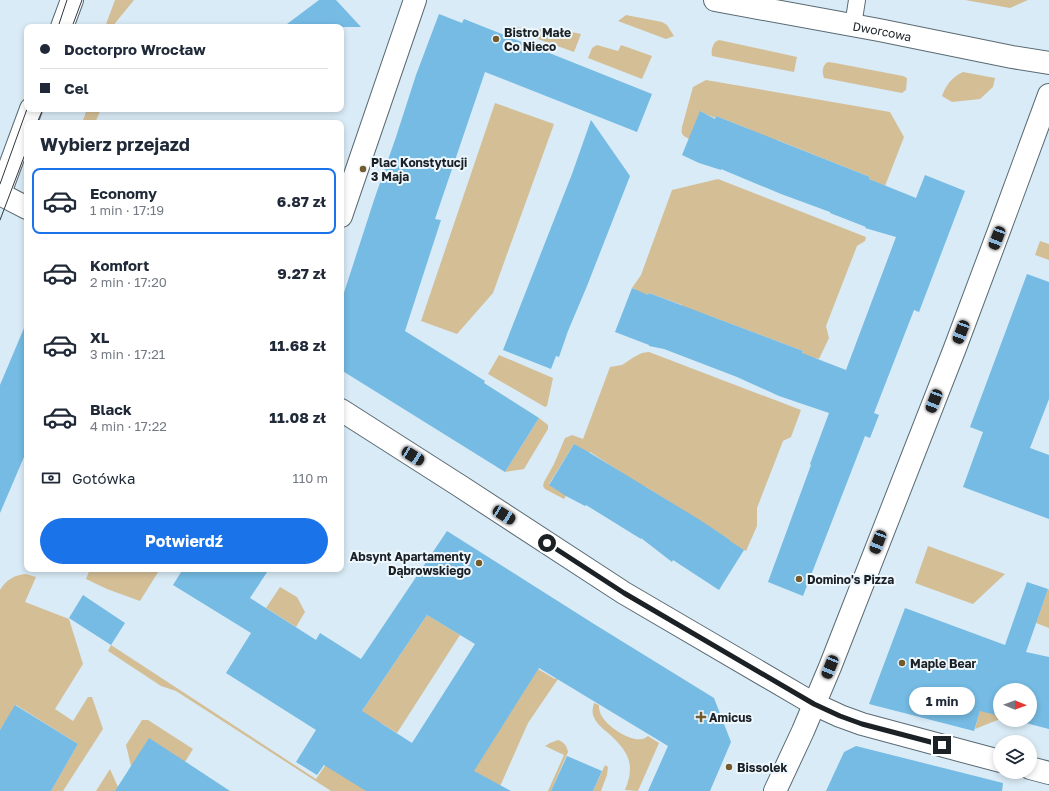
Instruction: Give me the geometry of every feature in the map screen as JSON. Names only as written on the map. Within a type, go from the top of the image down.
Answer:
[{"type":"street","points":[[63,24],[72,0]]},
{"type":"street","points":[[344,207],[415,0]]},
{"type":"street","name":"Dworcowa","points":[[715,0],[1049,63]]},
{"type":"street","points":[[775,791],[814,704],[955,348],[1049,95]]},
{"type":"street","points":[[24,128],[0,194],[24,206]]},
{"type":"street","points":[[344,412],[624,593],[814,704],[862,724],[993,758]]},
{"type":"street","points":[[1037,770],[1049,773]]},
{"type":"lane","points":[[853,26],[857,0]]},
{"type":"shaded area","points":[[115,0],[134,0],[114,24],[106,24]]},
{"type":"shaded area","points":[[965,0],[1028,0],[1010,8]]},
{"type":"shaded area","points":[[626,15],[662,22],[667,25],[674,36],[666,39],[618,21]]},
{"type":"shaded area","points":[[511,27],[567,31],[581,34],[574,52],[510,29]]},
{"type":"shaded area","points":[[719,40],[797,57],[794,72],[712,56],[713,46],[715,42]]},
{"type":"shaded area","points":[[597,45],[618,51],[621,45],[652,56],[642,79],[588,58],[592,48]]},
{"type":"shaded area","points":[[828,62],[903,76],[907,78],[906,90],[902,93],[824,78],[823,69]]},
{"type":"shaded area","points":[[963,72],[995,78],[993,87],[980,99],[952,102],[942,96],[945,88],[950,82]]},
{"type":"shaded area","points":[[706,80],[890,112],[904,137],[885,186],[869,179],[870,177],[777,140],[775,143],[749,129],[716,116],[715,118],[701,111],[689,139],[683,136],[682,127],[693,87]]},
{"type":"shaded area","points":[[495,103],[554,124],[493,293],[457,334],[421,321]]},
{"type":"shaded area","points":[[86,112],[100,112],[96,120],[83,120]]},
{"type":"shaded area","points":[[718,179],[866,237],[865,241],[857,246],[826,326],[829,338],[819,359],[802,354],[803,351],[710,316],[681,307],[682,305],[649,293],[648,296],[635,291],[635,289],[632,288],[641,275],[672,190]]},
{"type":"shaded area","points":[[1040,241],[1049,244],[1049,260],[1035,255]]},
{"type":"shaded area","points":[[649,352],[801,410],[791,437],[783,441],[757,508],[757,526],[746,551],[729,542],[730,540],[646,487],[644,489],[590,452],[588,454],[574,444],[549,484],[567,494],[564,499],[545,489],[543,486],[565,438],[572,435],[583,439],[610,367],[622,365],[642,353]]},
{"type":"shaded area","points":[[499,355],[553,378],[547,406],[545,407],[488,374]]},
{"type":"shaded area","points":[[539,418],[548,425],[548,429],[524,469],[505,472]]},
{"type":"shaded area","points":[[928,546],[1005,574],[973,604],[915,583]]},
{"type":"shaded area","points":[[89,572],[158,572],[140,601],[107,589],[86,579]]},
{"type":"shaded area","points":[[26,574],[36,577],[25,602],[69,619],[83,664],[55,709],[73,721],[88,697],[92,697],[103,729],[63,791],[51,791],[78,744],[16,705],[0,730],[0,590],[5,583],[11,579]]},
{"type":"shaded area","points":[[280,587],[297,597],[305,612],[296,627],[266,608]]},
{"type":"shaded area","points":[[1048,589],[1049,590],[1049,628],[1036,623]]},
{"type":"shaded area","points":[[427,615],[460,635],[397,733],[381,723],[373,738],[366,791],[331,791],[176,691],[161,686],[108,651],[111,645],[316,779]]},
{"type":"shaded area","points":[[538,669],[555,679],[558,679],[528,723],[498,791],[461,791]]},
{"type":"shaded area","points":[[986,688],[993,689],[993,722],[975,729]]},
{"type":"shaded area","points":[[594,703],[599,705],[602,717],[606,722],[617,731],[630,738],[643,739],[648,736],[659,743],[638,791],[625,790],[630,772],[628,758],[620,745],[595,720],[593,715]]},
{"type":"shaded area","points":[[142,720],[148,720],[193,749],[185,762],[131,766],[126,745]]},
{"type":"shaded area","points":[[558,740],[565,744],[568,752],[551,791],[548,791],[564,755],[545,746]]},
{"type":"shaded area","points":[[605,765],[608,767],[607,775],[601,791],[593,791]]},
{"type":"shaded area","points":[[110,769],[118,787],[115,791],[96,791]]},
{"type":"building","points":[[319,0],[336,0],[361,27],[344,27],[344,24],[287,24]]},
{"type":"building","points":[[439,14],[462,23],[464,19],[652,94],[637,132],[485,72],[435,219],[441,220],[405,331],[485,381],[484,383],[539,418],[505,472],[344,372],[344,293],[416,75]]},
{"type":"building","points":[[700,111],[715,119],[716,116],[870,177],[869,179],[916,198],[925,175],[965,191],[919,312],[914,310],[874,413],[879,415],[870,438],[865,436],[803,596],[768,582],[829,413],[779,396],[737,377],[664,349],[649,346],[615,332],[632,288],[803,351],[802,353],[846,370],[896,237],[865,228],[866,227],[830,212],[781,194],[721,169],[699,163],[682,155]]},
{"type":"building","points":[[591,120],[630,176],[559,357],[556,356],[551,369],[503,350],[572,174]]},
{"type":"building","points":[[1027,274],[1049,282],[1049,399],[1030,448],[1049,455],[1049,519],[963,487],[983,432],[970,427]]},
{"type":"building","points":[[24,328],[24,457],[0,513],[0,385]]},
{"type":"building","points":[[574,444],[700,520],[744,550],[719,590],[673,560],[672,562],[641,538],[549,485]]},
{"type":"building","points":[[447,531],[714,698],[731,742],[710,791],[648,791],[668,746],[539,668],[474,771],[511,791],[366,791],[324,765],[317,775],[296,762],[316,730],[226,673],[251,633],[173,585],[181,572],[267,572],[250,598],[316,640],[320,633],[361,659]],"holes":[[[427,615],[475,644],[412,743],[362,711]]]},
{"type":"building","points":[[1027,582],[1048,589],[1026,652],[1049,657],[1049,729],[1037,726],[1037,683],[993,683],[993,714],[980,711],[974,731],[869,704],[905,608],[1005,645]]},
{"type":"building","points":[[83,595],[125,623],[111,645],[69,618]]},
{"type":"building","points":[[15,705],[78,744],[51,791],[0,791],[0,730]]},
{"type":"building","points":[[149,738],[192,766],[230,791],[115,791]]},
{"type":"building","points":[[856,746],[1003,783],[1002,791],[826,791],[844,752]]},
{"type":"building","points":[[567,756],[602,771],[593,791],[551,791]]},
{"type":"tram line","points":[[59,24],[67,0]]},
{"type":"tram line","points":[[73,24],[82,0]]},
{"type":"tram line","points":[[0,184],[26,112]]},
{"type":"tram line","points":[[38,120],[42,112]]},
{"type":"tram line","points":[[0,220],[24,157]]},
{"type":"place","name":"Bistro Małe Co Nieco","points":[[496,39]]},
{"type":"place","name":"Plac Konstytucji 3 Maja","points":[[363,169]]},
{"type":"place","name":"Absynt Apartamenty Dąbrowskiego","points":[[479,563]]},
{"type":"place","name":"Domino's Pizza","points":[[799,579]]},
{"type":"place","name":"Maple Bear","points":[[902,663]]},
{"type":"place","name":"Amicus","points":[[701,717]]},
{"type":"place","name":"Bissolek","points":[[729,767]]},
{"type":"route","points":[[547,543],[645,606],[814,704],[862,724],[942,745]]}]
